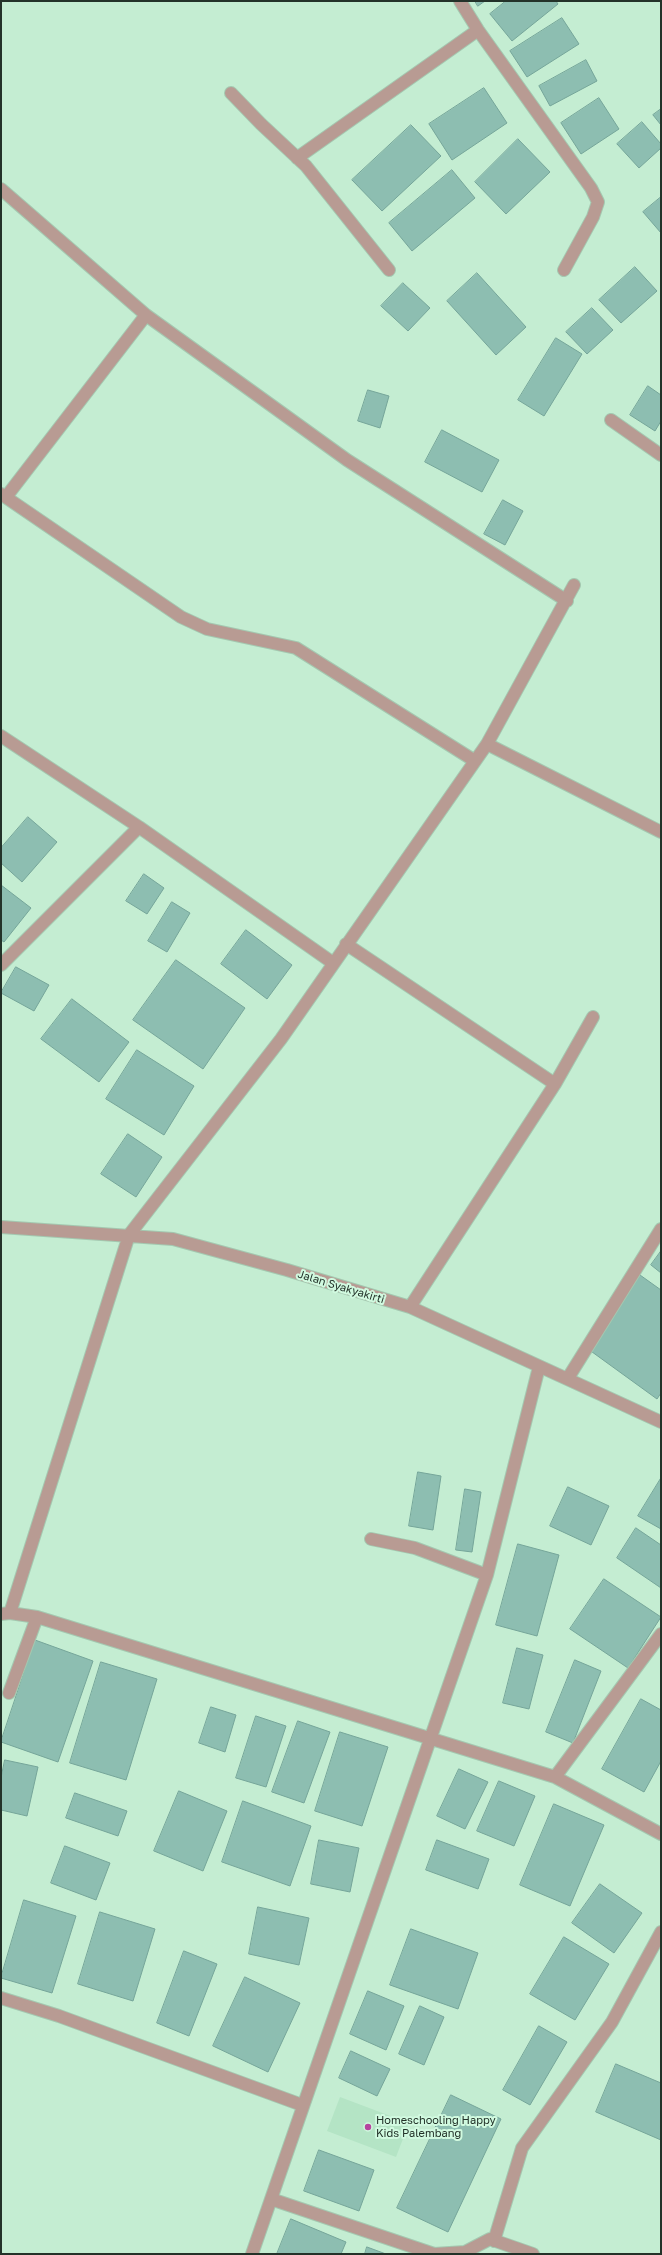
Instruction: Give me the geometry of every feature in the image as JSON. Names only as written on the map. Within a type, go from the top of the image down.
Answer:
[{"type":"street","points":[[460,1],[478,30],[591,188],[598,202],[593,217],[564,270]]},
{"type":"street","points":[[297,158],[478,30]]},
{"type":"street","points":[[231,93],[261,124],[306,166],[389,270]]},
{"type":"street","points":[[1,189],[146,315],[347,460],[567,600]]},
{"type":"street","points":[[146,315],[3,496],[181,617],[207,629],[296,648],[475,761]]},
{"type":"street","points":[[611,420],[661,455]]},
{"type":"street","points":[[574,585],[487,744],[280,1039],[129,1235],[5,1613],[37,1617],[430,1737],[555,1777],[661,1834]]},
{"type":"street","points":[[1,736],[139,827],[333,963]]},
{"type":"street","points":[[487,744],[661,832]]},
{"type":"street","points":[[1,965],[139,827]]},
{"type":"street","points":[[346,944],[555,1084]]},
{"type":"street","points":[[410,1307],[555,1084],[593,1017]]},
{"type":"street","name":"Jalan Syakyakirti","points":[[1,1226],[173,1239],[286,1270],[410,1307],[539,1367],[568,1378],[661,1422]]},
{"type":"street","points":[[568,1378],[661,1229]]},
{"type":"street","points":[[252,2254],[302,2105],[487,1575],[539,1367]]},
{"type":"street","points":[[371,1540],[415,1548],[487,1575]]},
{"type":"street","points":[[9,1693],[37,1617]]},
{"type":"street","points":[[555,1777],[661,1634]]},
{"type":"street","points":[[494,2241],[522,2148],[612,2022],[661,1932]]},
{"type":"street","points":[[1,1998],[59,2016],[302,2105]]},
{"type":"street","points":[[271,2199],[434,2254],[465,2252],[490,2239],[533,2254]]},
{"type":"shaded area","name":"Homeschooling Happy Kids Palembang","points":[[340,2097],[409,2123],[396,2157],[327,2131]]},
{"type":"building","points":[[475,1],[485,1],[478,6]]},
{"type":"building","points":[[506,1],[556,1],[558,4],[512,41],[490,14]]},
{"type":"building","points":[[562,18],[579,44],[527,77],[510,51]]},
{"type":"building","points":[[586,60],[597,81],[550,106],[539,86]]},
{"type":"building","points":[[484,88],[507,123],[452,160],[429,124]]},
{"type":"building","points":[[599,98],[619,129],[581,154],[561,123]]},
{"type":"building","points":[[661,109],[661,125],[653,115]]},
{"type":"building","points":[[642,122],[661,144],[661,148],[639,168],[617,144]]},
{"type":"building","points":[[411,125],[441,156],[382,211],[352,180]]},
{"type":"building","points":[[518,139],[550,172],[506,214],[475,182]]},
{"type":"building","points":[[452,170],[475,198],[412,251],[389,223]]},
{"type":"building","points":[[661,197],[661,233],[643,212]]},
{"type":"building","points":[[635,267],[657,291],[621,323],[599,300]]},
{"type":"building","points":[[477,273],[526,327],[496,355],[447,301]]},
{"type":"building","points":[[403,283],[430,308],[408,331],[381,306]]},
{"type":"building","points":[[592,308],[613,330],[587,354],[566,332]]},
{"type":"building","points":[[556,338],[582,354],[544,416],[518,400]]},
{"type":"building","points":[[648,386],[661,395],[661,421],[655,431],[630,415]]},
{"type":"building","points":[[368,390],[389,396],[380,428],[358,421]]},
{"type":"building","points":[[442,430],[499,460],[482,492],[425,462]]},
{"type":"building","points":[[503,500],[523,511],[505,545],[484,534]]},
{"type":"building","points":[[28,817],[57,842],[22,882],[1,863],[1,848]]},
{"type":"building","points":[[144,874],[164,888],[147,914],[126,901]]},
{"type":"building","points":[[1,885],[31,908],[4,942],[1,940]]},
{"type":"building","points":[[172,902],[190,913],[167,952],[148,941]]},
{"type":"building","points":[[246,930],[292,965],[267,999],[221,964]]},
{"type":"building","points":[[176,960],[245,1008],[203,1069],[133,1020]]},
{"type":"building","points":[[16,967],[49,985],[34,1011],[1,993]]},
{"type":"building","points":[[72,999],[129,1042],[99,1082],[41,1039]]},
{"type":"building","points":[[137,1050],[194,1086],[164,1135],[106,1099]]},
{"type":"building","points":[[128,1134],[162,1157],[136,1197],[101,1174]]},
{"type":"building","points":[[661,1251],[661,1273],[651,1265]]},
{"type":"building","points":[[640,1275],[661,1290],[661,1393],[657,1399],[588,1349]]},
{"type":"building","points":[[418,1472],[441,1476],[433,1530],[409,1526]]},
{"type":"building","points":[[661,1478],[661,1529],[638,1516]]},
{"type":"building","points":[[568,1487],[609,1506],[591,1545],[550,1526]]},
{"type":"building","points":[[465,1489],[481,1492],[472,1552],[456,1550]]},
{"type":"building","points":[[636,1528],[661,1545],[661,1588],[617,1558]]},
{"type":"building","points":[[518,1544],[559,1555],[537,1636],[496,1625]]},
{"type":"building","points":[[604,1579],[661,1617],[628,1668],[570,1629]]},
{"type":"building","points":[[35,1640],[93,1661],[58,1762],[1,1742]]},
{"type":"building","points":[[517,1648],[543,1655],[529,1709],[503,1703]]},
{"type":"building","points":[[575,1660],[601,1671],[573,1743],[546,1732]]},
{"type":"building","points":[[101,1662],[157,1679],[126,1780],[70,1763]]},
{"type":"building","points":[[641,1699],[661,1710],[661,1761],[644,1792],[602,1769]]},
{"type":"building","points":[[211,1707],[236,1715],[225,1752],[199,1743]]},
{"type":"building","points":[[256,1716],[286,1726],[266,1787],[236,1778]]},
{"type":"building","points":[[298,1721],[330,1732],[304,1803],[272,1792]]},
{"type":"building","points":[[340,1732],[388,1747],[362,1826],[315,1811]]},
{"type":"building","points":[[5,1760],[38,1767],[27,1816],[1,1810],[1,1778]]},
{"type":"building","points":[[459,1769],[488,1782],[465,1829],[437,1816]]},
{"type":"building","points":[[499,1781],[535,1796],[514,1846],[477,1831]]},
{"type":"building","points":[[179,1791],[227,1811],[203,1871],[154,1851]]},
{"type":"building","points":[[75,1793],[127,1811],[118,1836],[66,1818]]},
{"type":"building","points":[[243,1801],[311,1826],[290,1886],[222,1862]]},
{"type":"building","points":[[554,1804],[604,1825],[570,1906],[520,1885]]},
{"type":"building","points":[[319,1840],[359,1848],[350,1892],[311,1884]]},
{"type":"building","points":[[437,1840],[489,1859],[478,1889],[426,1870]]},
{"type":"building","points":[[65,1846],[110,1863],[96,1900],[51,1883]]},
{"type":"building","points":[[600,1884],[642,1913],[614,1953],[572,1923]]},
{"type":"building","points":[[24,1900],[76,1916],[52,1993],[1,1978]]},
{"type":"building","points":[[258,1907],[309,1918],[299,1965],[249,1954]]},
{"type":"building","points":[[100,1912],[155,1929],[133,2001],[78,1984]]},
{"type":"building","points":[[411,1929],[478,1953],[458,2009],[390,1985]]},
{"type":"building","points":[[564,1937],[609,1964],[575,2020],[530,1994]]},
{"type":"building","points":[[184,1951],[217,1964],[189,2036],[157,2023]]},
{"type":"building","points":[[245,1977],[300,2003],[268,2072],[213,2046]]},
{"type":"building","points":[[368,1991],[404,2006],[386,2050],[350,2034]]},
{"type":"building","points":[[420,2006],[444,2017],[424,2065],[399,2054]]},
{"type":"building","points":[[539,2026],[567,2042],[530,2105],[503,2090]]},
{"type":"building","points":[[351,2051],[390,2069],[377,2096],[339,2078]]},
{"type":"building","points":[[616,2064],[661,2083],[661,2140],[596,2112]]},
{"type":"building","points":[[451,2095],[501,2119],[448,2232],[397,2208]]},
{"type":"building","points":[[319,2150],[374,2170],[359,2211],[304,2191]]},
{"type":"building","points":[[291,2219],[346,2242],[341,2254],[277,2254]]},
{"type":"building","points":[[367,2247],[386,2254],[365,2254]]},
{"type":"place","name":"Homeschooling Happy Kids Palembang","points":[[368,2127]]}]
